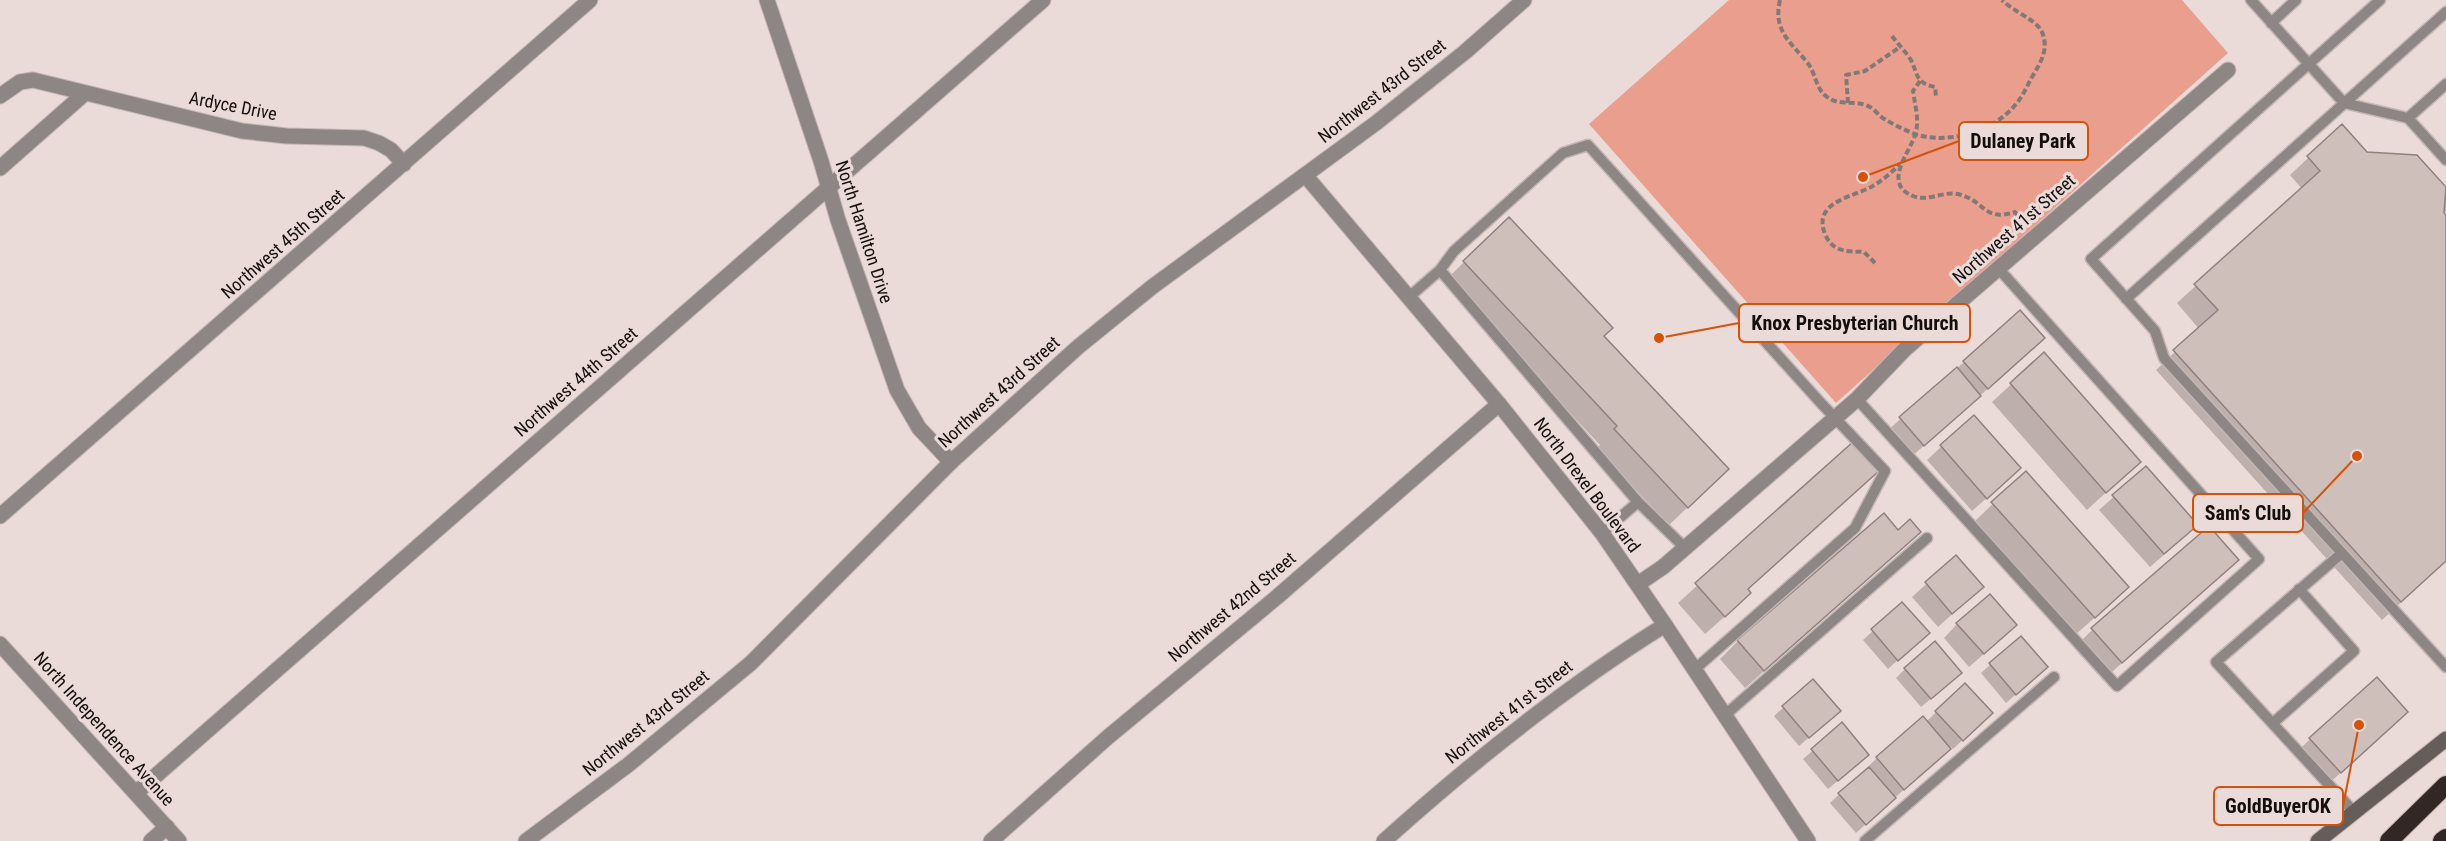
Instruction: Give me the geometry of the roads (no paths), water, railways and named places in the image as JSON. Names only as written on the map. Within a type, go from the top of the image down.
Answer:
[{"type":"highway","points":[[2389,841],[2446,785]]},
{"type":"highway","points":[[2442,841],[2446,838]]},
{"type":"main road","points":[[2318,841],[2446,739]]},
{"type":"street","name":"Northwest 45th Street","points":[[0,516],[590,0]]},
{"type":"street","name":"North Hamilton Drive","points":[[767,0],[897,390],[919,428],[951,462]]},
{"type":"street","name":"Northwest 44th Street","points":[[136,793],[1043,0]]},
{"type":"street","name":"Northwest 43rd Street","points":[[526,841],[647,751],[751,663],[951,462],[1044,376],[1112,319],[1426,83],[1524,0]]},
{"type":"street","name":"Northwest 41st Street","points":[[1638,584],[1685,548],[1857,399],[1905,349],[2228,70]]},
{"type":"street","name":"Ardyce Drive","points":[[0,96],[20,82],[33,80],[242,131],[287,136],[364,138],[379,142],[391,150],[404,164]]},
{"type":"street","points":[[0,168],[84,94]]},
{"type":"street","name":"North Drexel Boulevard","points":[[1305,175],[1499,404],[1602,533],[1808,841]]},
{"type":"street","name":"Northwest 42nd Street","points":[[991,841],[1098,745],[1277,597],[1499,404]]},
{"type":"street","name":"Northwest 41st Street","points":[[1384,841],[1455,778],[1544,708],[1619,654],[1665,625]]},
{"type":"street","name":"North Independence Avenue","points":[[0,644],[179,841]]},
{"type":"street","points":[[151,841],[167,827]]},
{"type":"lane","points":[[2251,0],[2344,104],[2408,118],[2446,160]]},
{"type":"lane","points":[[2271,23],[2296,0]]},
{"type":"lane","points":[[2380,0],[2091,259],[2155,331],[2164,358],[2446,667]]},
{"type":"lane","points":[[2126,299],[2446,12]]},
{"type":"lane","points":[[2408,118],[2446,84]]},
{"type":"lane","points":[[1409,297],[1440,270],[1454,251],[1563,153],[1588,145],[1885,471],[1855,528],[1694,670]]},
{"type":"lane","points":[[1857,399],[2117,686],[2259,559],[1998,268]]},
{"type":"lane","points":[[1440,270],[1638,502],[1685,548]]},
{"type":"lane","points":[[1602,533],[1638,502]]},
{"type":"lane","points":[[1724,716],[1927,538]]},
{"type":"lane","points":[[2342,553],[2216,662],[2354,812]]},
{"type":"lane","points":[[2273,723],[2354,651],[2299,589]]},
{"type":"lane","points":[[1865,841],[2054,677]]},
{"type":"place","name":"Dulaney Park","points":[[1863,177]]},
{"type":"place","name":"Knox Presbyterian Church","points":[[1659,338]]},
{"type":"place","name":"Sam's Club","points":[[2357,456]]},
{"type":"place","name":"GoldBuyerOK","points":[[2359,725]]}]
